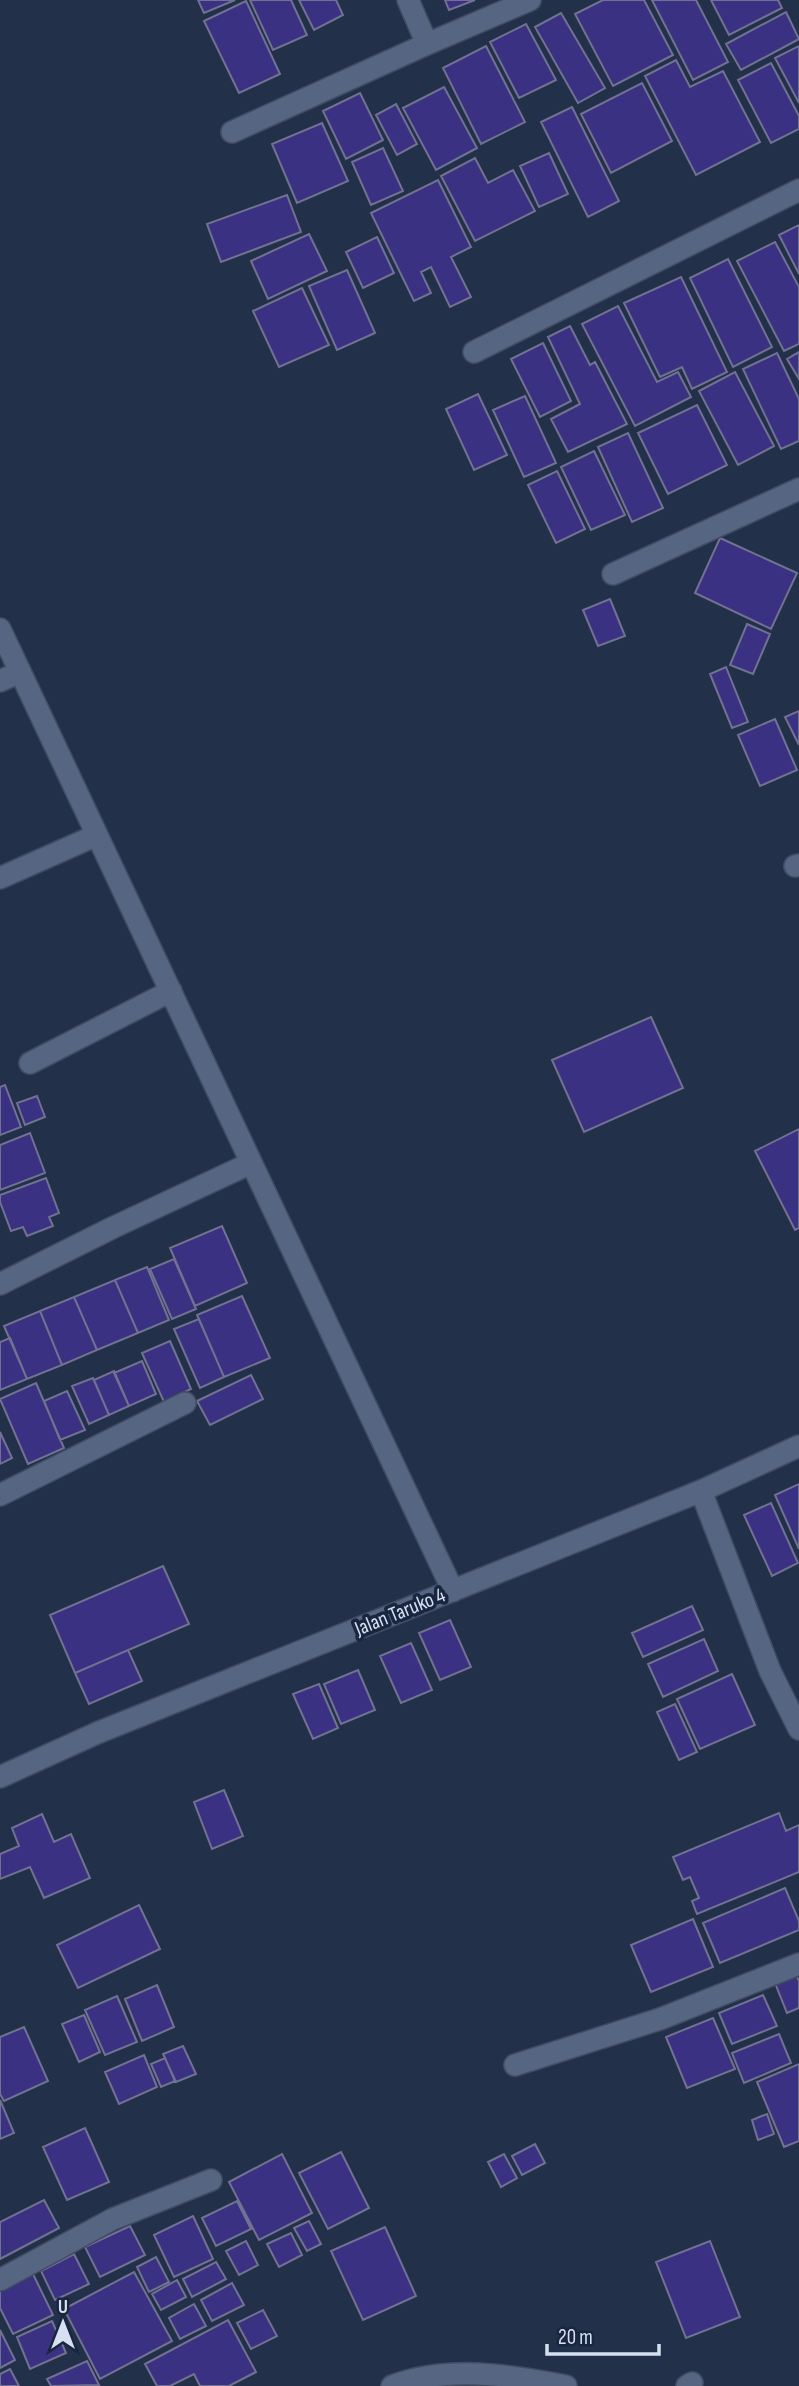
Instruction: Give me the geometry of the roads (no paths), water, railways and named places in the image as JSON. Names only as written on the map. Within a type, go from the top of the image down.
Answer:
[{"type":"street","points":[[408,0],[427,44]]},
{"type":"street","points":[[232,132],[530,0]]},
{"type":"street","points":[[474,352],[799,190]]},
{"type":"street","points":[[613,574],[799,489]]},
{"type":"street","points":[[0,629],[453,1591]]},
{"type":"street","points":[[0,681],[20,672]]},
{"type":"street","points":[[0,878],[97,835]]},
{"type":"street","points":[[30,1063],[170,991]]},
{"type":"street","points":[[0,1284],[251,1163]]},
{"type":"street","points":[[0,1495],[185,1403]]},
{"type":"street","name":"Jalan Taruko 4","points":[[0,1777],[97,1733],[701,1491],[799,1446]]},
{"type":"street","points":[[701,1491],[770,1671],[799,1729]]},
{"type":"street","points":[[515,2065],[660,2020],[799,1964]]},
{"type":"street","points":[[0,2280],[113,2220],[211,2180]]},
{"type":"street","points":[[392,2386],[435,2375],[476,2373],[566,2386]]}]
